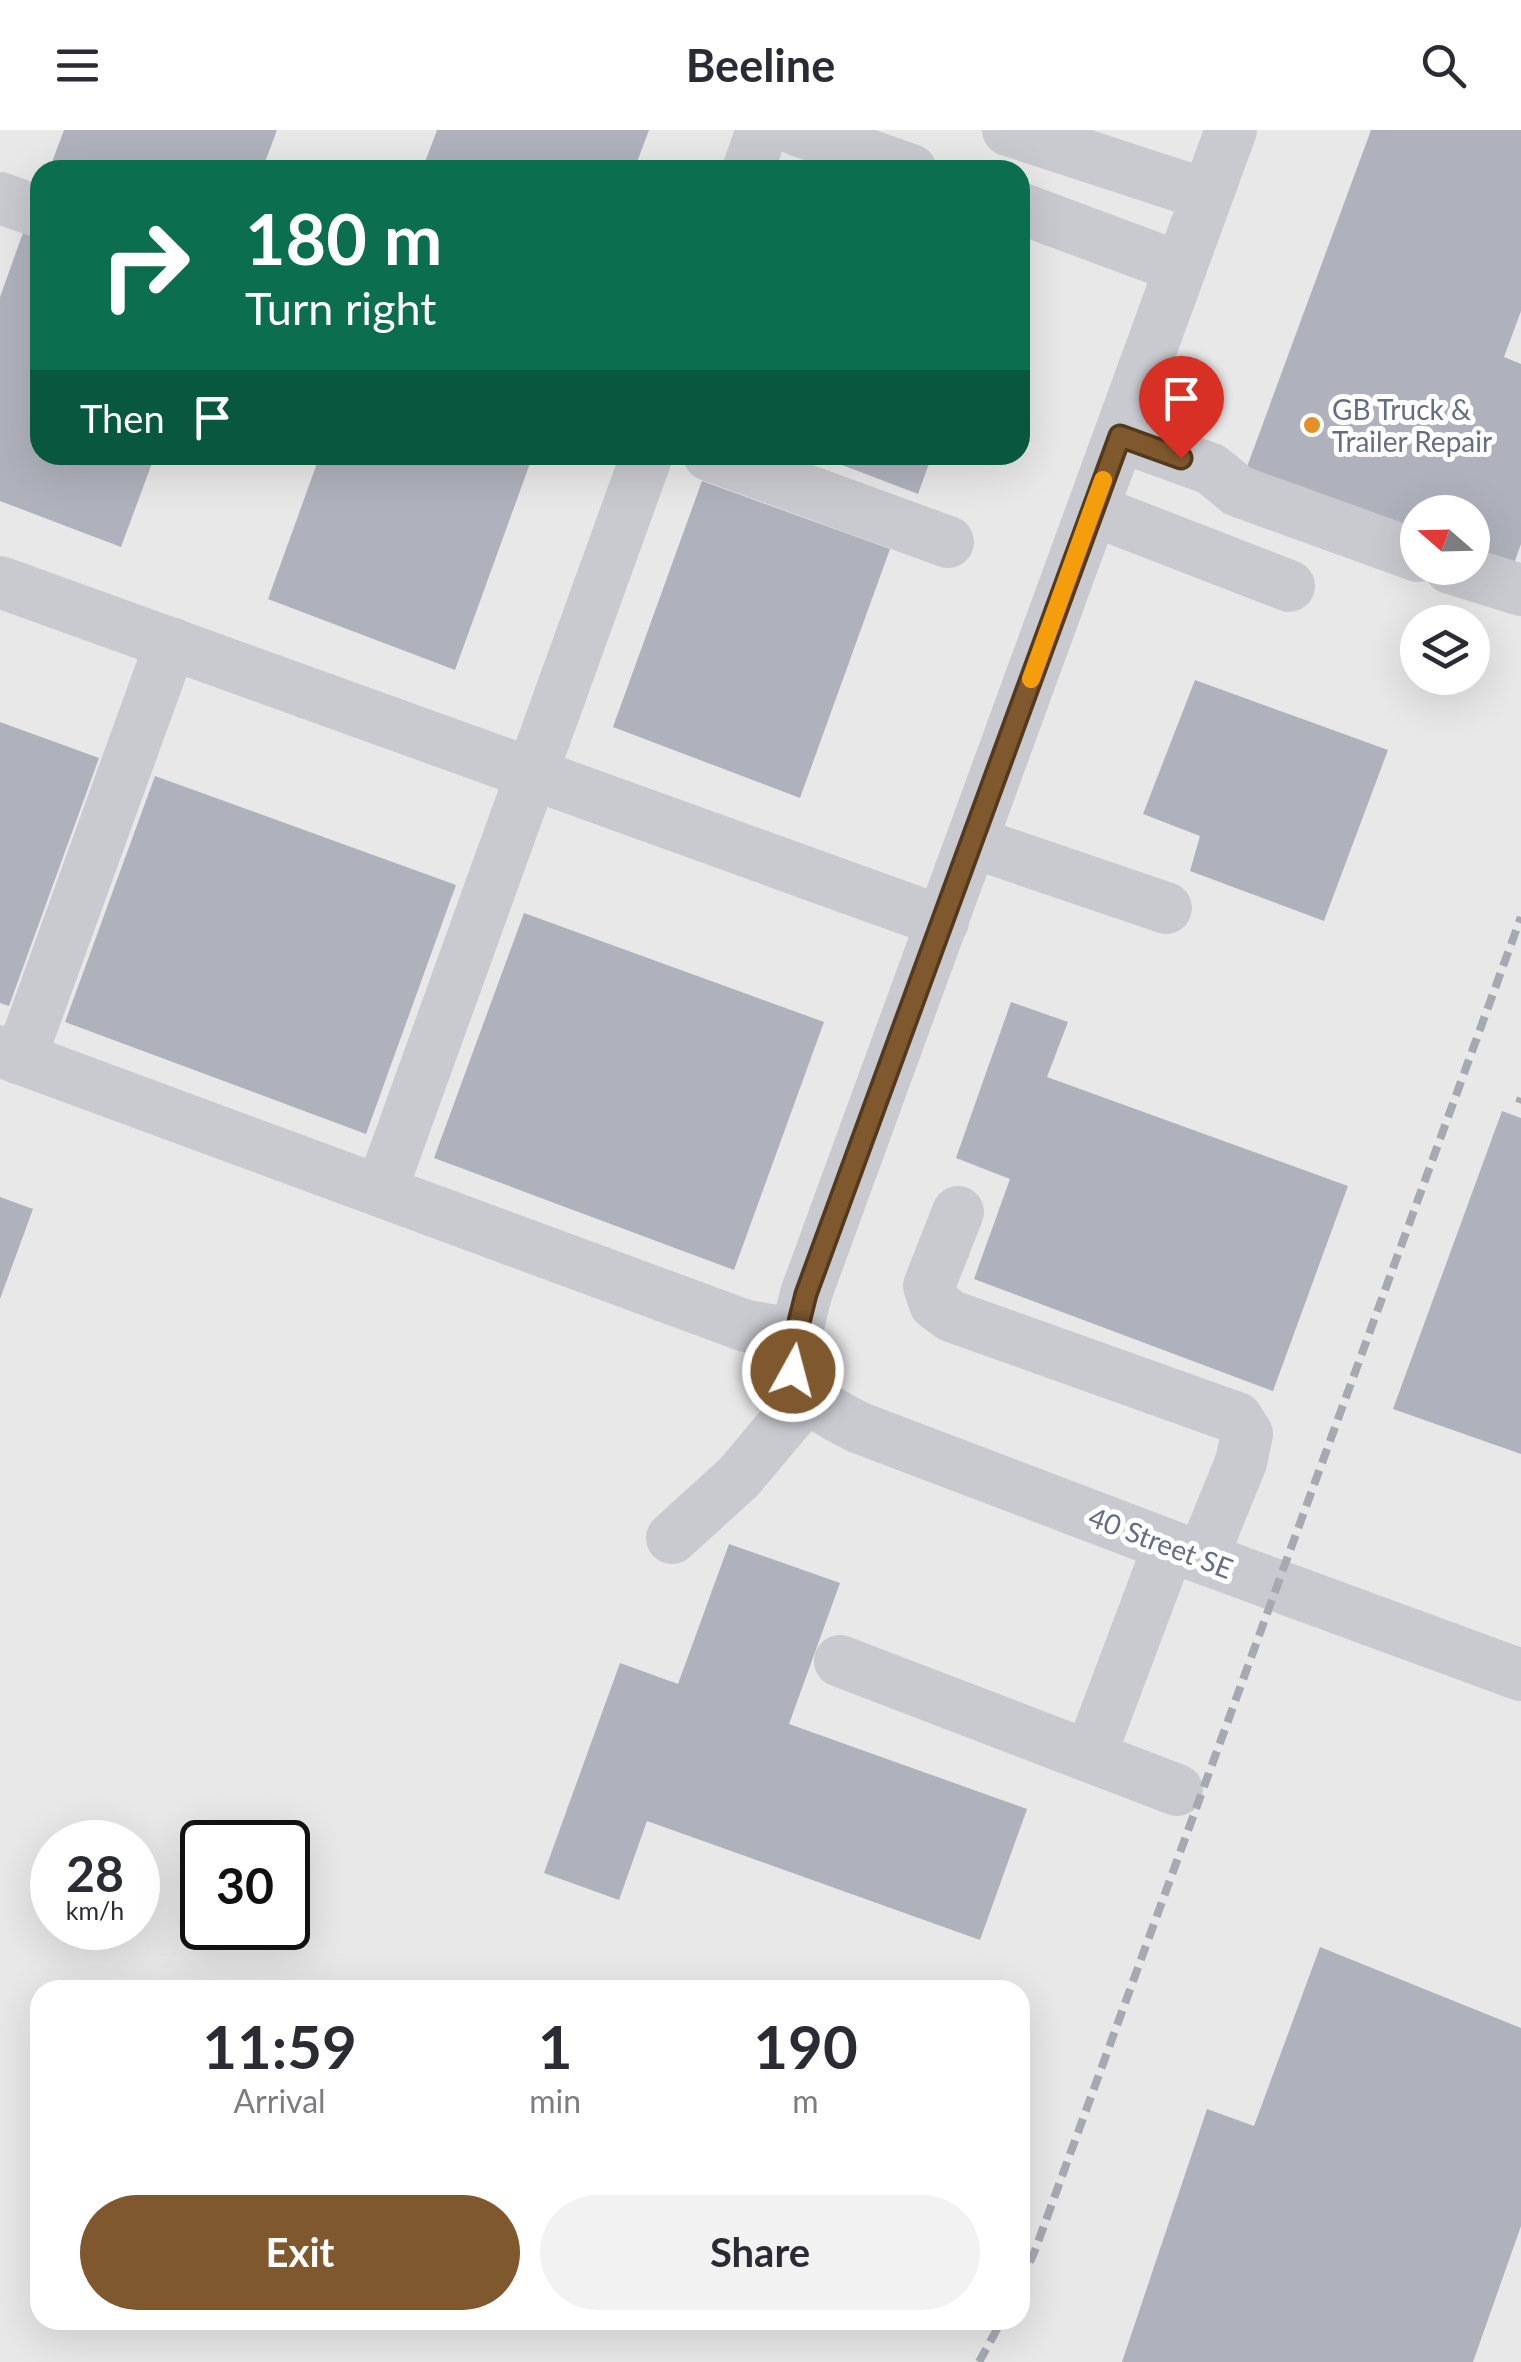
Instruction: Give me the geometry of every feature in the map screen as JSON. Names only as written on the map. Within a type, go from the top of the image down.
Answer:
[{"type":"street","points":[[752,160],[762,130]]},
{"type":"street","points":[[797,130],[882,160]]},
{"type":"street","points":[[1008,130],[1207,195]]},
{"type":"street","points":[[672,1538],[739,1477],[807,1396],[793,1371],[796,1334],[806,1294],[1231,130]]},
{"type":"street","points":[[0,198],[30,208]]},
{"type":"street","points":[[1030,212],[1180,268]]},
{"type":"street","points":[[1120,436],[1211,469],[1238,492],[1400,550]]},
{"type":"street","points":[[381,1191],[644,465]]},
{"type":"street","points":[[736,465],[948,542]]},
{"type":"street","points":[[1093,510],[1289,586]]},
{"type":"street","points":[[1490,580],[1521,590]]},
{"type":"street","points":[[0,582],[943,922]]},
{"type":"street","points":[[171,643],[10,1055],[746,1326],[796,1334]]},
{"type":"street","points":[[972,842],[1166,908]]},
{"type":"street","points":[[958,1212],[929,1286],[935,1304],[951,1316],[1237,1418],[1247,1434],[1241,1462],[1185,1552],[1090,1756]]},
{"type":"street","name":"40 Street SE","points":[[807,1396],[827,1412],[860,1428],[1521,1674]]},
{"type":"street","points":[[840,1661],[1176,1790]]},
{"type":"shaded area","points":[[0,130],[1521,130],[1521,2362],[0,2362]]},
{"type":"building","points":[[64,130],[277,130],[266,160],[53,160]]},
{"type":"building","points":[[437,130],[649,130],[638,160],[426,160]]},
{"type":"building","points":[[1371,130],[1521,130],[1521,311],[1504,357],[1521,364],[1521,544],[1511,572],[1490,564],[1490,495],[1400,495],[1400,531],[1244,475]]},
{"type":"building","points":[[24,230],[30,232],[30,465],[151,465],[121,547],[0,501],[0,297]]},
{"type":"building","points":[[316,465],[529,465],[455,670],[268,599]]},
{"type":"building","points":[[842,465],[928,465],[918,494]]},
{"type":"building","points":[[702,481],[890,549],[800,798],[613,727]]},
{"type":"building","points":[[1195,680],[1388,750],[1324,921],[1190,871],[1200,836],[1143,814]]},
{"type":"building","points":[[0,722],[99,758],[9,1006],[0,1003]]},
{"type":"building","points":[[155,776],[456,885],[366,1134],[65,1022]]},
{"type":"building","points":[[524,913],[824,1022],[734,1270],[434,1158]]},
{"type":"building","points":[[1011,1002],[1068,1022],[1047,1077],[1348,1186],[1273,1391],[974,1279],[1010,1179],[956,1158]]},
{"type":"building","points":[[1502,1111],[1521,1118],[1521,1454],[1393,1409]]},
{"type":"building","points":[[0,1197],[33,1209],[0,1299]]},
{"type":"building","points":[[729,1544],[840,1583],[789,1724],[1027,1809],[980,1940],[647,1821],[619,1900],[544,1873],[620,1663],[678,1684]]},
{"type":"building","points":[[1320,1947],[1521,2028],[1521,2226],[1473,2362],[1122,2362],[1207,2109],[1254,2126]]},
{"type":"railway","points":[[1030,2262],[1521,917]]},
{"type":"railway","points":[[1519,1103],[1521,1098]]},
{"type":"railway","points":[[979,2362],[997,2330]]},
{"type":"slow traffic","points":[[1031,679],[1103,480]]},
{"type":"place","name":"GB Truck & Trailer Repair","points":[[1312,425]]},
{"type":"route","points":[[793,1371],[796,1334],[806,1294],[1120,436],[1181,458]]}]
